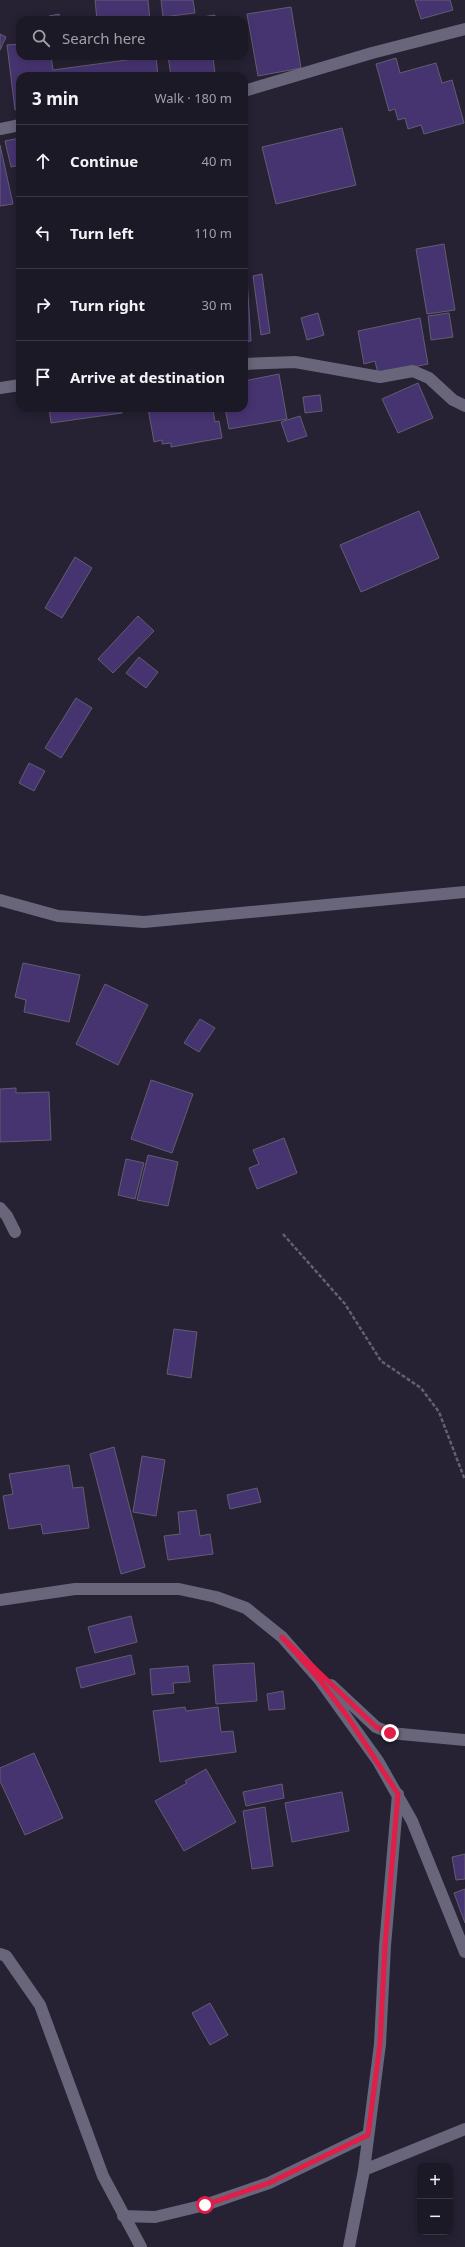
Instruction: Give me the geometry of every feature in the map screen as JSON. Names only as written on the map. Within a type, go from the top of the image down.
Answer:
[{"type":"street","points":[[248,90],[372,53],[465,29]]},
{"type":"street","points":[[0,128],[16,125]]},
{"type":"street","points":[[248,364],[295,362],[380,377],[413,372],[429,378],[453,400],[465,406]]},
{"type":"street","points":[[0,388],[16,385]]},
{"type":"street","points":[[0,900],[58,916],[144,922],[465,892]]},
{"type":"street","points":[[0,1208],[7,1216],[15,1232]]},
{"type":"street","points":[[0,1600],[75,1589],[179,1589],[216,1597],[246,1608],[282,1637],[376,1727],[390,1733],[465,1740]]},
{"type":"street","points":[[282,1637],[319,1679],[347,1716],[398,1794],[412,1821],[465,1952]]},
{"type":"street","points":[[349,2247],[364,2170],[380,2044],[385,1946],[398,1794]]},
{"type":"street","points":[[0,1954],[6,1956],[40,2005],[103,2176],[123,2216],[141,2247]]},
{"type":"street","points":[[364,2170],[465,2129]]},
{"type":"street","points":[[123,2216],[155,2218],[205,2205],[269,2183],[368,2135]]},
{"type":"path","points":[[283,1234],[345,1304],[381,1361],[421,1388],[435,1406],[439,1412],[465,1480]]},
{"type":"building","points":[[95,0],[148,0],[150,16],[97,16]]},
{"type":"building","points":[[161,0],[193,0],[195,13],[163,16]]},
{"type":"building","points":[[415,0],[450,0],[453,10],[421,19]]},
{"type":"building","points":[[291,7],[301,68],[258,76],[247,14]]},
{"type":"building","points":[[59,14],[59,16],[49,16]]},
{"type":"building","points":[[0,34],[6,37],[0,50]]},
{"type":"building","points":[[16,44],[16,60],[52,60],[53,70],[127,60],[156,60],[158,72],[16,72],[15,110],[7,45]]},
{"type":"building","points":[[396,58],[400,73],[436,63],[442,83],[452,80],[464,123],[424,134],[421,125],[408,129],[405,118],[398,120],[395,109],[389,111],[376,64]]},
{"type":"building","points":[[169,60],[213,60],[215,72],[170,72]]},
{"type":"building","points":[[342,128],[356,185],[276,204],[262,147]]},
{"type":"building","points":[[16,139],[16,166],[11,167],[5,141]]},
{"type":"building","points":[[0,145],[13,204],[0,206]]},
{"type":"building","points":[[444,244],[455,310],[427,314],[416,249]]},
{"type":"building","points":[[262,274],[270,333],[261,335],[253,276]]},
{"type":"building","points":[[248,294],[251,341],[248,341]]},
{"type":"building","points":[[318,313],[324,335],[307,340],[301,318]]},
{"type":"building","points":[[449,313],[453,337],[431,340],[428,316]]},
{"type":"building","points":[[420,318],[428,364],[378,374],[375,361],[364,364],[358,331]]},
{"type":"building","points":[[279,374],[287,419],[229,429],[226,412],[248,412],[248,380]]},
{"type":"building","points":[[418,383],[433,418],[398,433],[382,399]]},
{"type":"building","points":[[320,395],[322,411],[305,413],[303,397]]},
{"type":"building","points":[[50,412],[122,412],[122,413],[51,423]]},
{"type":"building","points":[[149,412],[213,412],[215,422],[219,421],[222,438],[171,447],[171,443],[162,444],[162,440],[154,442]]},
{"type":"building","points":[[300,416],[307,436],[288,442],[281,422]]},
{"type":"building","points":[[419,511],[439,558],[361,592],[340,545]]},
{"type":"building","points":[[75,557],[92,568],[62,618],[45,608]]},
{"type":"building","points":[[138,616],[154,631],[113,673],[98,659]]},
{"type":"building","points":[[139,657],[158,672],[146,688],[126,673]]},
{"type":"building","points":[[76,698],[92,708],[61,758],[45,748]]},
{"type":"building","points":[[29,763],[45,771],[34,791],[19,783]]},
{"type":"building","points":[[23,963],[80,975],[69,1022],[24,1012],[26,1000],[15,997]]},
{"type":"building","points":[[105,984],[148,1005],[118,1065],[76,1044]]},
{"type":"building","points":[[200,1019],[215,1028],[199,1052],[184,1043]]},
{"type":"building","points":[[151,1080],[193,1094],[172,1153],[131,1139]]},
{"type":"building","points":[[16,1088],[16,1093],[49,1092],[51,1140],[0,1142],[0,1089]]},
{"type":"building","points":[[284,1138],[297,1173],[257,1189],[249,1168],[259,1164],[253,1150]]},
{"type":"building","points":[[148,1155],[178,1162],[168,1206],[137,1200]]},
{"type":"building","points":[[126,1159],[144,1163],[135,1199],[118,1195]]},
{"type":"building","points":[[174,1329],[197,1332],[191,1378],[167,1374]]},
{"type":"building","points":[[114,1447],[145,1567],[121,1574],[90,1454]]},
{"type":"building","points":[[142,1456],[165,1460],[156,1516],[133,1512]]},
{"type":"building","points":[[69,1465],[73,1488],[83,1487],[89,1528],[43,1534],[41,1524],[9,1529],[3,1496],[13,1494],[9,1474]]},
{"type":"building","points":[[257,1488],[261,1502],[230,1509],[227,1495]]},
{"type":"building","points":[[196,1510],[200,1536],[210,1534],[213,1554],[168,1560],[164,1536],[180,1534],[178,1512]]},
{"type":"building","points":[[131,1616],[137,1642],[95,1653],[88,1627]]},
{"type":"building","points":[[131,1655],[135,1674],[81,1688],[76,1668]]},
{"type":"building","points":[[254,1663],[257,1701],[216,1704],[213,1665]]},
{"type":"building","points":[[188,1666],[190,1682],[173,1683],[174,1693],[152,1695],[150,1669]]},
{"type":"building","points":[[283,1691],[285,1709],[269,1710],[267,1694]]},
{"type":"building","points":[[185,1707],[186,1711],[218,1707],[221,1732],[233,1731],[236,1752],[160,1762],[153,1711]]},
{"type":"building","points":[[34,1753],[63,1818],[25,1835],[0,1781],[0,1768]]},
{"type":"building","points":[[206,1769],[236,1822],[184,1851],[155,1801],[187,1783],[185,1781]]},
{"type":"building","points":[[282,1784],[284,1798],[246,1806],[243,1792]]},
{"type":"building","points":[[342,1792],[349,1831],[292,1842],[285,1803]]},
{"type":"building","points":[[265,1807],[273,1866],[252,1869],[243,1811]]},
{"type":"building","points":[[465,1854],[465,1879],[456,1880],[452,1857]]},
{"type":"building","points":[[465,1889],[465,1923],[454,1893]]},
{"type":"building","points":[[210,2003],[228,2035],[210,2045],[192,2013]]},
{"type":"route","points":[[205,2205],[269,2183],[343,2149],[368,2135],[380,2044],[385,1946],[398,1794],[378,1761],[347,1716],[319,1679],[282,1637],[361,1714],[376,1727],[390,1733]]}]
